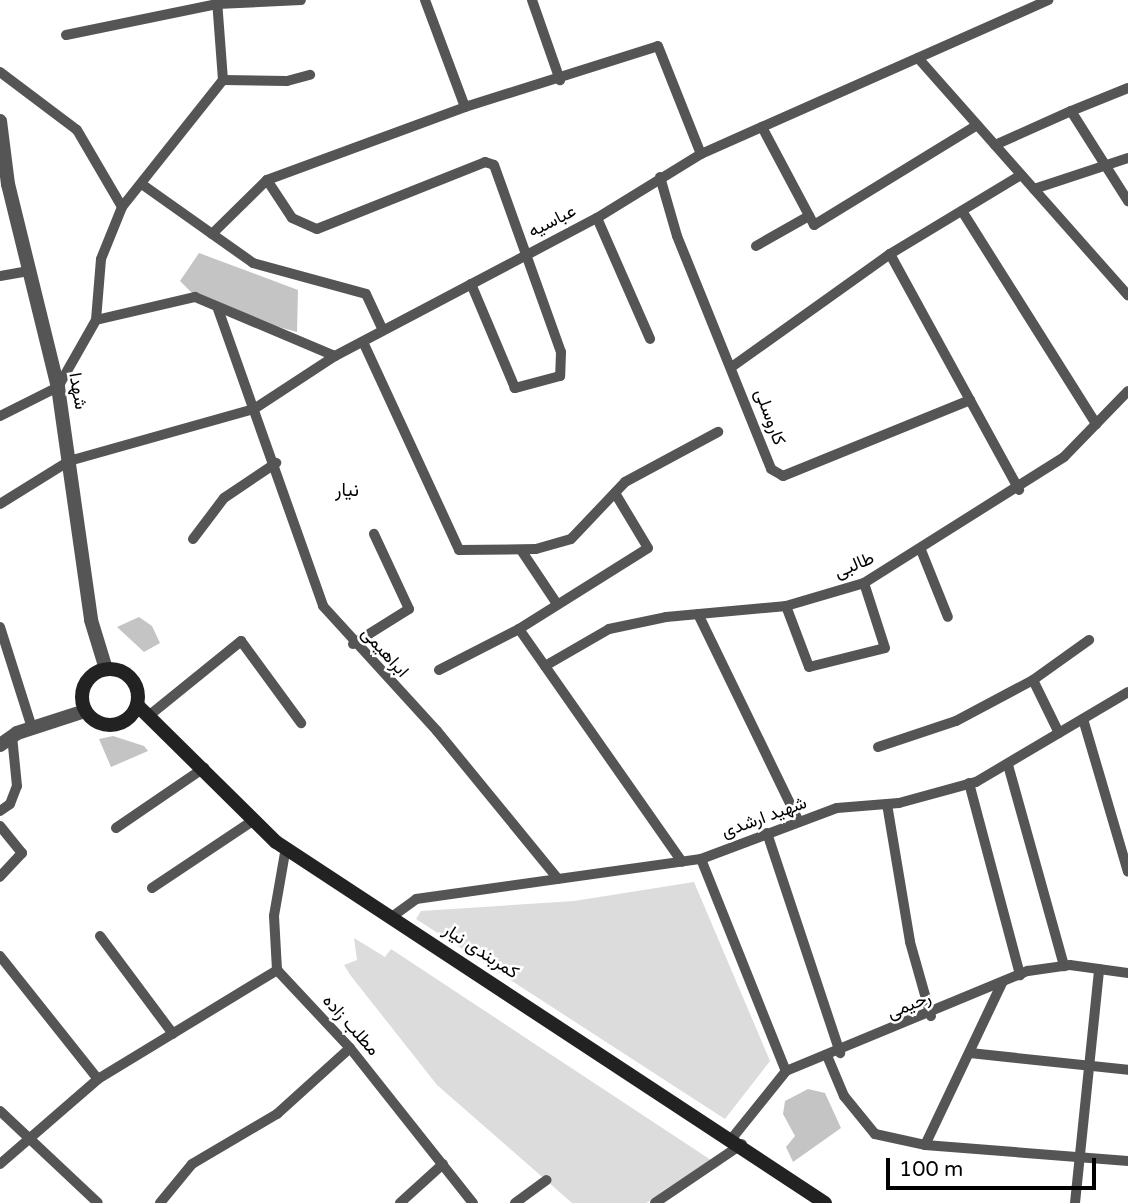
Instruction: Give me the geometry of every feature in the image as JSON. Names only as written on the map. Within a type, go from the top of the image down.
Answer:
[{"type":"main road","points":[[106,669],[132,678],[137,705],[126,720],[108,725],[85,710],[84,684],[106,669]]},
{"type":"main road","name":"کمربندی نیار","points":[[137,705],[151,713],[254,820],[286,847],[737,1140],[825,1203]]},
{"type":"street","points":[[66,35],[217,2],[301,0]]},
{"type":"street","points":[[425,0],[465,107]]},
{"type":"street","points":[[532,0],[559,80]]},
{"type":"street","name":"عباسیه","points":[[0,504],[69,461],[254,409],[335,356],[364,344],[383,330],[597,218],[701,154],[1048,0]]},
{"type":"street","points":[[0,416],[58,387],[96,320],[101,258],[122,207],[143,185],[223,80],[217,2]]},
{"type":"street","points":[[212,234],[267,180],[465,107],[559,80],[658,46],[701,154]]},
{"type":"street","points":[[918,58],[1128,295]]},
{"type":"street","points":[[0,72],[77,130],[122,207]]},
{"type":"street","points":[[223,80],[287,81],[310,75]]},
{"type":"street","points":[[995,145],[1128,88]]},
{"type":"street","points":[[1071,111],[1102,166],[1128,201]]},
{"type":"street","name":"شهدا","points":[[0,121],[4,184],[58,387],[91,620],[106,669]]},
{"type":"street","points":[[762,127],[816,225],[977,125]]},
{"type":"street","points":[[1034,188],[1128,158]]},
{"type":"street","points":[[267,180],[292,218],[317,229],[485,162],[500,174],[561,352],[560,376],[515,388],[471,284]]},
{"type":"street","points":[[733,366],[890,254],[1021,174]]},
{"type":"street","name":"کاروسلی","points":[[660,177],[677,236],[733,366],[771,469],[783,475],[970,400]]},
{"type":"street","points":[[143,185],[253,263],[366,294],[383,330]]},
{"type":"street","points":[[962,211],[1096,424]]},
{"type":"street","points":[[756,246],[809,216]]},
{"type":"street","points":[[597,218],[650,338]]},
{"type":"street","points":[[890,254],[1019,489]]},
{"type":"street","points":[[0,276],[29,271]]},
{"type":"street","points":[[96,320],[195,297],[218,309],[335,356]]},
{"type":"street","name":"ابراهیمی","points":[[218,309],[276,463],[323,606],[353,644],[437,731],[558,879]]},
{"type":"street","points":[[364,344],[459,550],[521,550],[571,539],[615,493],[718,432]]},
{"type":"street","name":"طالبی","points":[[545,666],[609,629],[698,614],[786,606],[864,583],[1019,489],[1064,457],[1128,391]]},
{"type":"street","points":[[193,539],[223,498],[276,463]]},
{"type":"street","points":[[439,670],[519,629],[648,548],[615,493]]},
{"type":"street","points":[[353,644],[409,609],[374,534]]},
{"type":"street","points":[[521,550],[556,604]]},
{"type":"street","points":[[921,550],[948,617]]},
{"type":"street","points":[[786,606],[809,667],[885,648],[864,583]]},
{"type":"street","points":[[698,614],[799,822]]},
{"type":"street","points":[[0,626],[32,728]]},
{"type":"street","points":[[519,629],[682,862]]},
{"type":"street","points":[[878,747],[956,721],[1033,680],[1089,640]]},
{"type":"street","points":[[151,713],[241,641],[301,723]]},
{"type":"street","points":[[1033,680],[1059,733]]},
{"type":"street","name":"شهید ارشدی","points":[[393,916],[416,899],[701,859],[837,808],[887,804],[969,783],[1008,765],[1128,692]]},
{"type":"street","points":[[0,811],[10,804],[17,786],[6,741],[32,728],[85,710]]},
{"type":"street","points":[[1083,719],[1128,872]]},
{"type":"street","points":[[1008,765],[1064,966]]},
{"type":"street","points":[[116,828],[204,768]]},
{"type":"street","points":[[969,783],[1020,975]]},
{"type":"street","points":[[887,804],[909,942],[931,1016]]},
{"type":"street","points":[[152,888],[254,820]]},
{"type":"street","points":[[0,825],[22,853],[0,877]]},
{"type":"street","points":[[767,833],[840,1053]]},
{"type":"street","points":[[0,1164],[25,1137],[98,1079],[277,970],[274,916],[286,847]]},
{"type":"street","points":[[655,1203],[737,1140],[786,1071],[701,859]]},
{"type":"street","points":[[100,936],[173,1034]]},
{"type":"street","points":[[0,955],[98,1079]]},
{"type":"street","name":"رحیمی","points":[[786,1071],[828,1058],[931,1016],[1020,975],[1064,966],[1128,973]]},
{"type":"street","points":[[1075,1203],[1099,969]]},
{"type":"street","name":"مطلب زاده","points":[[277,970],[351,1048],[473,1203]]},
{"type":"street","points":[[925,1145],[1002,983]]},
{"type":"street","points":[[160,1203],[192,1164],[277,1114],[351,1048]]},
{"type":"street","points":[[970,1053],[1128,1070]]},
{"type":"street","points":[[828,1058],[844,1096],[875,1134],[925,1145],[1128,1161]]},
{"type":"street","points":[[0,1111],[98,1203]]},
{"type":"street","points":[[400,1203],[443,1164]]},
{"type":"street","points":[[515,1203],[547,1180]]},
{"type":"shaded area","points":[[694,882],[770,1061],[725,1119],[416,919],[421,911],[574,901]]},
{"type":"shaded area","points":[[354,938],[385,957],[391,949],[717,1164],[646,1203],[572,1203],[437,1085],[344,965],[357,960]]},
{"type":"building","points":[[199,253],[298,290],[297,332],[239,316],[192,293],[180,281]]},
{"type":"building","points":[[139,617],[152,626],[160,643],[144,652],[117,627]]},
{"type":"building","points":[[113,736],[144,746],[148,751],[111,767],[99,739]]},
{"type":"building","points":[[808,1089],[825,1093],[841,1128],[793,1162],[786,1147],[795,1136],[783,1114],[785,1101]]},
{"type":"district","name":"نیار","points":[[347,491]]}]
